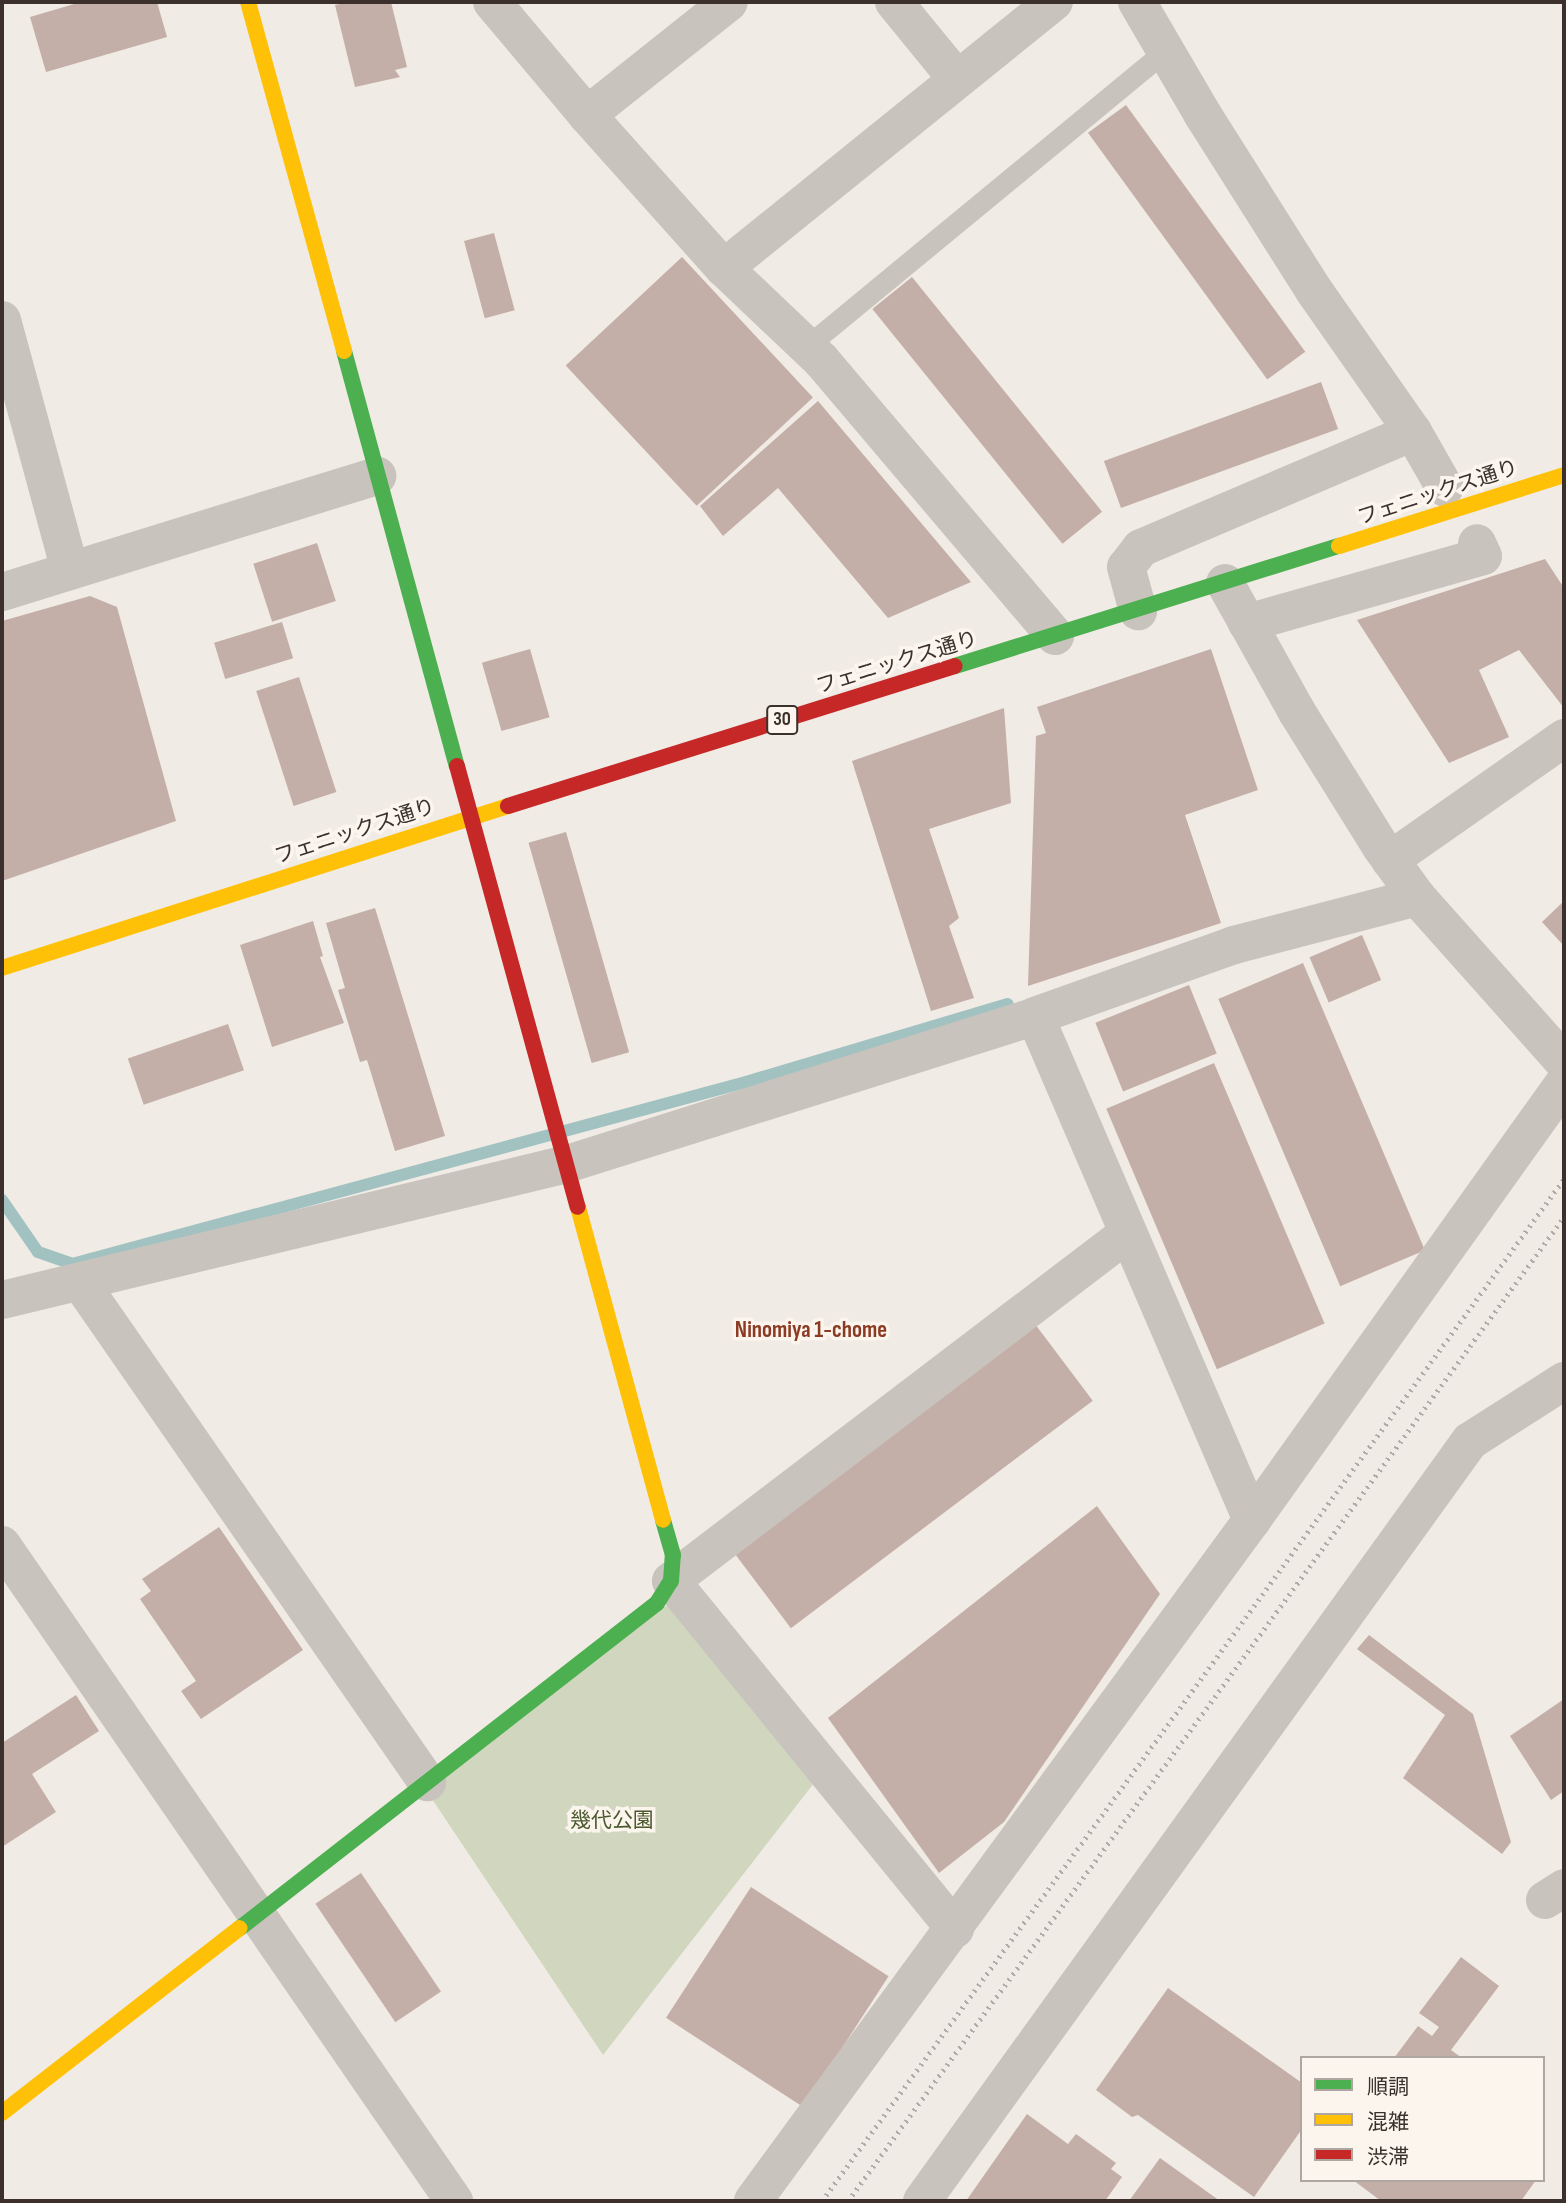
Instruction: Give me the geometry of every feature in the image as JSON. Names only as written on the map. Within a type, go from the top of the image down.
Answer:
[{"type":"street","points":[[248,2],[673,1556],[671,1581],[956,1928]]},
{"type":"street","points":[[492,2],[587,115],[724,268],[821,360],[1055,636]]},
{"type":"street","points":[[587,115],[729,2]]},
{"type":"street","points":[[894,2],[957,79]]},
{"type":"street","points":[[724,268],[1054,2]]},
{"type":"street","points":[[1137,2],[1315,292],[1413,432],[1445,488]]},
{"type":"street","points":[[2,320],[70,571]]},
{"type":"street","points":[[1138,611],[1126,567],[1141,548],[1413,432]]},
{"type":"street","name":"フェニックス通り","points":[[2,968],[473,817],[1138,611],[1564,475]]},
{"type":"street","points":[[2,592],[377,476]]},
{"type":"street","points":[[1247,622],[1483,556],[1478,543]]},
{"type":"street","points":[[1225,583],[1297,712],[1390,860],[1417,897],[1564,1062]]},
{"type":"street","points":[[1390,860],[1564,738]]},
{"type":"street","points":[[2,1300],[567,1164],[1035,1016],[1234,945],[1417,897]]},
{"type":"street","points":[[1035,1016],[1252,1520]]},
{"type":"street","points":[[753,2201],[956,1928],[1252,1520],[1564,1083]]},
{"type":"street","points":[[2,2113],[657,1603],[671,1581],[1128,1233]]},
{"type":"street","points":[[80,1282],[427,1782]]},
{"type":"street","points":[[922,2201],[1470,1441],[1564,1381]]},
{"type":"street","points":[[2,1545],[454,2201]]},
{"type":"lane","points":[[806,346],[1165,51]]},
{"type":"green space","name":"幾代公園","points":[[674,1600],[821,1774],[603,2055],[426,1790]]},
{"type":"building","points":[[81,2],[157,2],[167,37],[46,72],[30,17]]},
{"type":"building","points":[[350,2],[391,2],[407,67],[395,70],[400,77],[355,87],[335,5]]},
{"type":"building","points":[[1126,105],[1305,352],[1267,379],[1088,133]]},
{"type":"building","points":[[494,233],[515,310],[485,318],[464,241]]},
{"type":"building","points":[[682,257],[813,397],[697,506],[566,365]]},
{"type":"building","points":[[912,277],[1102,512],[1062,544],[872,309]]},
{"type":"building","points":[[1321,382],[1338,429],[1121,508],[1104,461]]},
{"type":"building","points":[[818,401],[971,582],[888,618],[778,488],[723,536],[700,506]]},
{"type":"building","points":[[317,543],[336,601],[272,622],[253,564]]},
{"type":"building","points":[[1545,559],[1564,588],[1564,708],[1519,650],[1479,670],[1509,737],[1449,763],[1357,620]]},
{"type":"building","points":[[90,596],[117,607],[176,821],[2,881],[2,621]]},
{"type":"building","points":[[282,622],[293,658],[225,679],[214,643]]},
{"type":"building","points":[[530,649],[550,717],[502,731],[482,663]]},
{"type":"building","points":[[1211,649],[1258,790],[1185,815],[1221,923],[1028,986],[1036,736],[1046,733],[1037,707]]},
{"type":"building","points":[[299,677],[336,792],[294,806],[256,691]]},
{"type":"building","points":[[1004,708],[1011,803],[929,829],[959,918],[949,926],[974,998],[931,1011],[852,761]]},
{"type":"building","points":[[566,832],[629,1052],[592,1063],[529,843]]},
{"type":"building","points":[[1564,901],[1564,946],[1542,922]]},
{"type":"building","points":[[375,908],[445,1136],[395,1151],[367,1060],[360,1062],[338,990],[345,988],[326,923]]},
{"type":"building","points":[[313,921],[323,956],[320,957],[344,1023],[272,1047],[240,945]]},
{"type":"building","points":[[1362,935],[1381,980],[1329,1002],[1310,957]]},
{"type":"building","points":[[1303,963],[1425,1250],[1340,1286],[1218,999]]},
{"type":"building","points":[[1189,985],[1217,1054],[1123,1091],[1095,1023]]},
{"type":"building","points":[[228,1024],[244,1070],[144,1105],[128,1059]]},
{"type":"building","points":[[1214,1063],[1325,1324],[1217,1369],[1106,1109]]},
{"type":"building","points":[[1035,1324],[1093,1401],[791,1628],[733,1551]]},
{"type":"building","points":[[1097,1506],[1160,1594],[1004,1822],[939,1873],[828,1718]]},
{"type":"building","points":[[219,1527],[303,1650],[201,1719],[181,1691],[196,1681],[140,1599],[151,1591],[142,1579]]},
{"type":"building","points":[[1369,1635],[1473,1714],[1511,1842],[1502,1854],[1403,1778],[1445,1715],[1357,1649]]},
{"type":"building","points":[[76,1695],[99,1731],[32,1774],[56,1812],[2,1847],[2,1743]]},
{"type":"building","points":[[1564,1699],[1564,1791],[1551,1800],[1510,1736]]},
{"type":"building","points":[[361,1873],[441,1992],[395,2022],[315,1904]]},
{"type":"building","points":[[751,1887],[889,1976],[804,2107],[666,2018]]},
{"type":"building","points":[[1461,1957],[1499,1986],[1451,2050],[1459,2056],[1396,2056],[1418,2026],[1432,2036],[1439,2027],[1419,2013]]},
{"type":"building","points":[[1168,1988],[1300,2082],[1300,2132],[1254,2197],[1138,2115],[1132,2117],[1096,2090]]},
{"type":"building","points":[[1027,2114],[1068,2144],[1076,2134],[1116,2163],[1111,2169],[1122,2177],[1105,2201],[966,2201]]},
{"type":"building","points":[[1160,2158],[1220,2201],[1129,2201]]},
{"type":"building","points":[[1356,2182],[1535,2182],[1521,2201],[1381,2201]]},
{"type":"waterway","points":[[2,1200],[38,1252],[72,1264],[746,1082],[1008,1004]]},
{"type":"railway","points":[[822,2201],[1564,1179]]},
{"type":"railway","points":[[848,2201],[1564,1217]]},
{"type":"traffic: fast","points":[[344,351],[457,766]]},
{"type":"traffic: fast","points":[[955,666],[1339,546]]},
{"type":"traffic: fast","points":[[240,1928],[657,1603],[671,1581],[673,1555],[663,1520]]},
{"type":"traffic: slow","points":[[248,2],[344,351]]},
{"type":"traffic: slow","points":[[1339,546],[1564,475]]},
{"type":"traffic: slow","points":[[2,968],[508,806]]},
{"type":"traffic: slow","points":[[578,1207],[663,1520]]},
{"type":"traffic: slow","points":[[2,2113],[240,1928]]},
{"type":"traffic: jam","points":[[508,806],[955,666]]},
{"type":"traffic: jam","points":[[457,766],[578,1207]]},
{"type":"district","name":"Ninomiya 1-chome","points":[[811,1330]]}]
